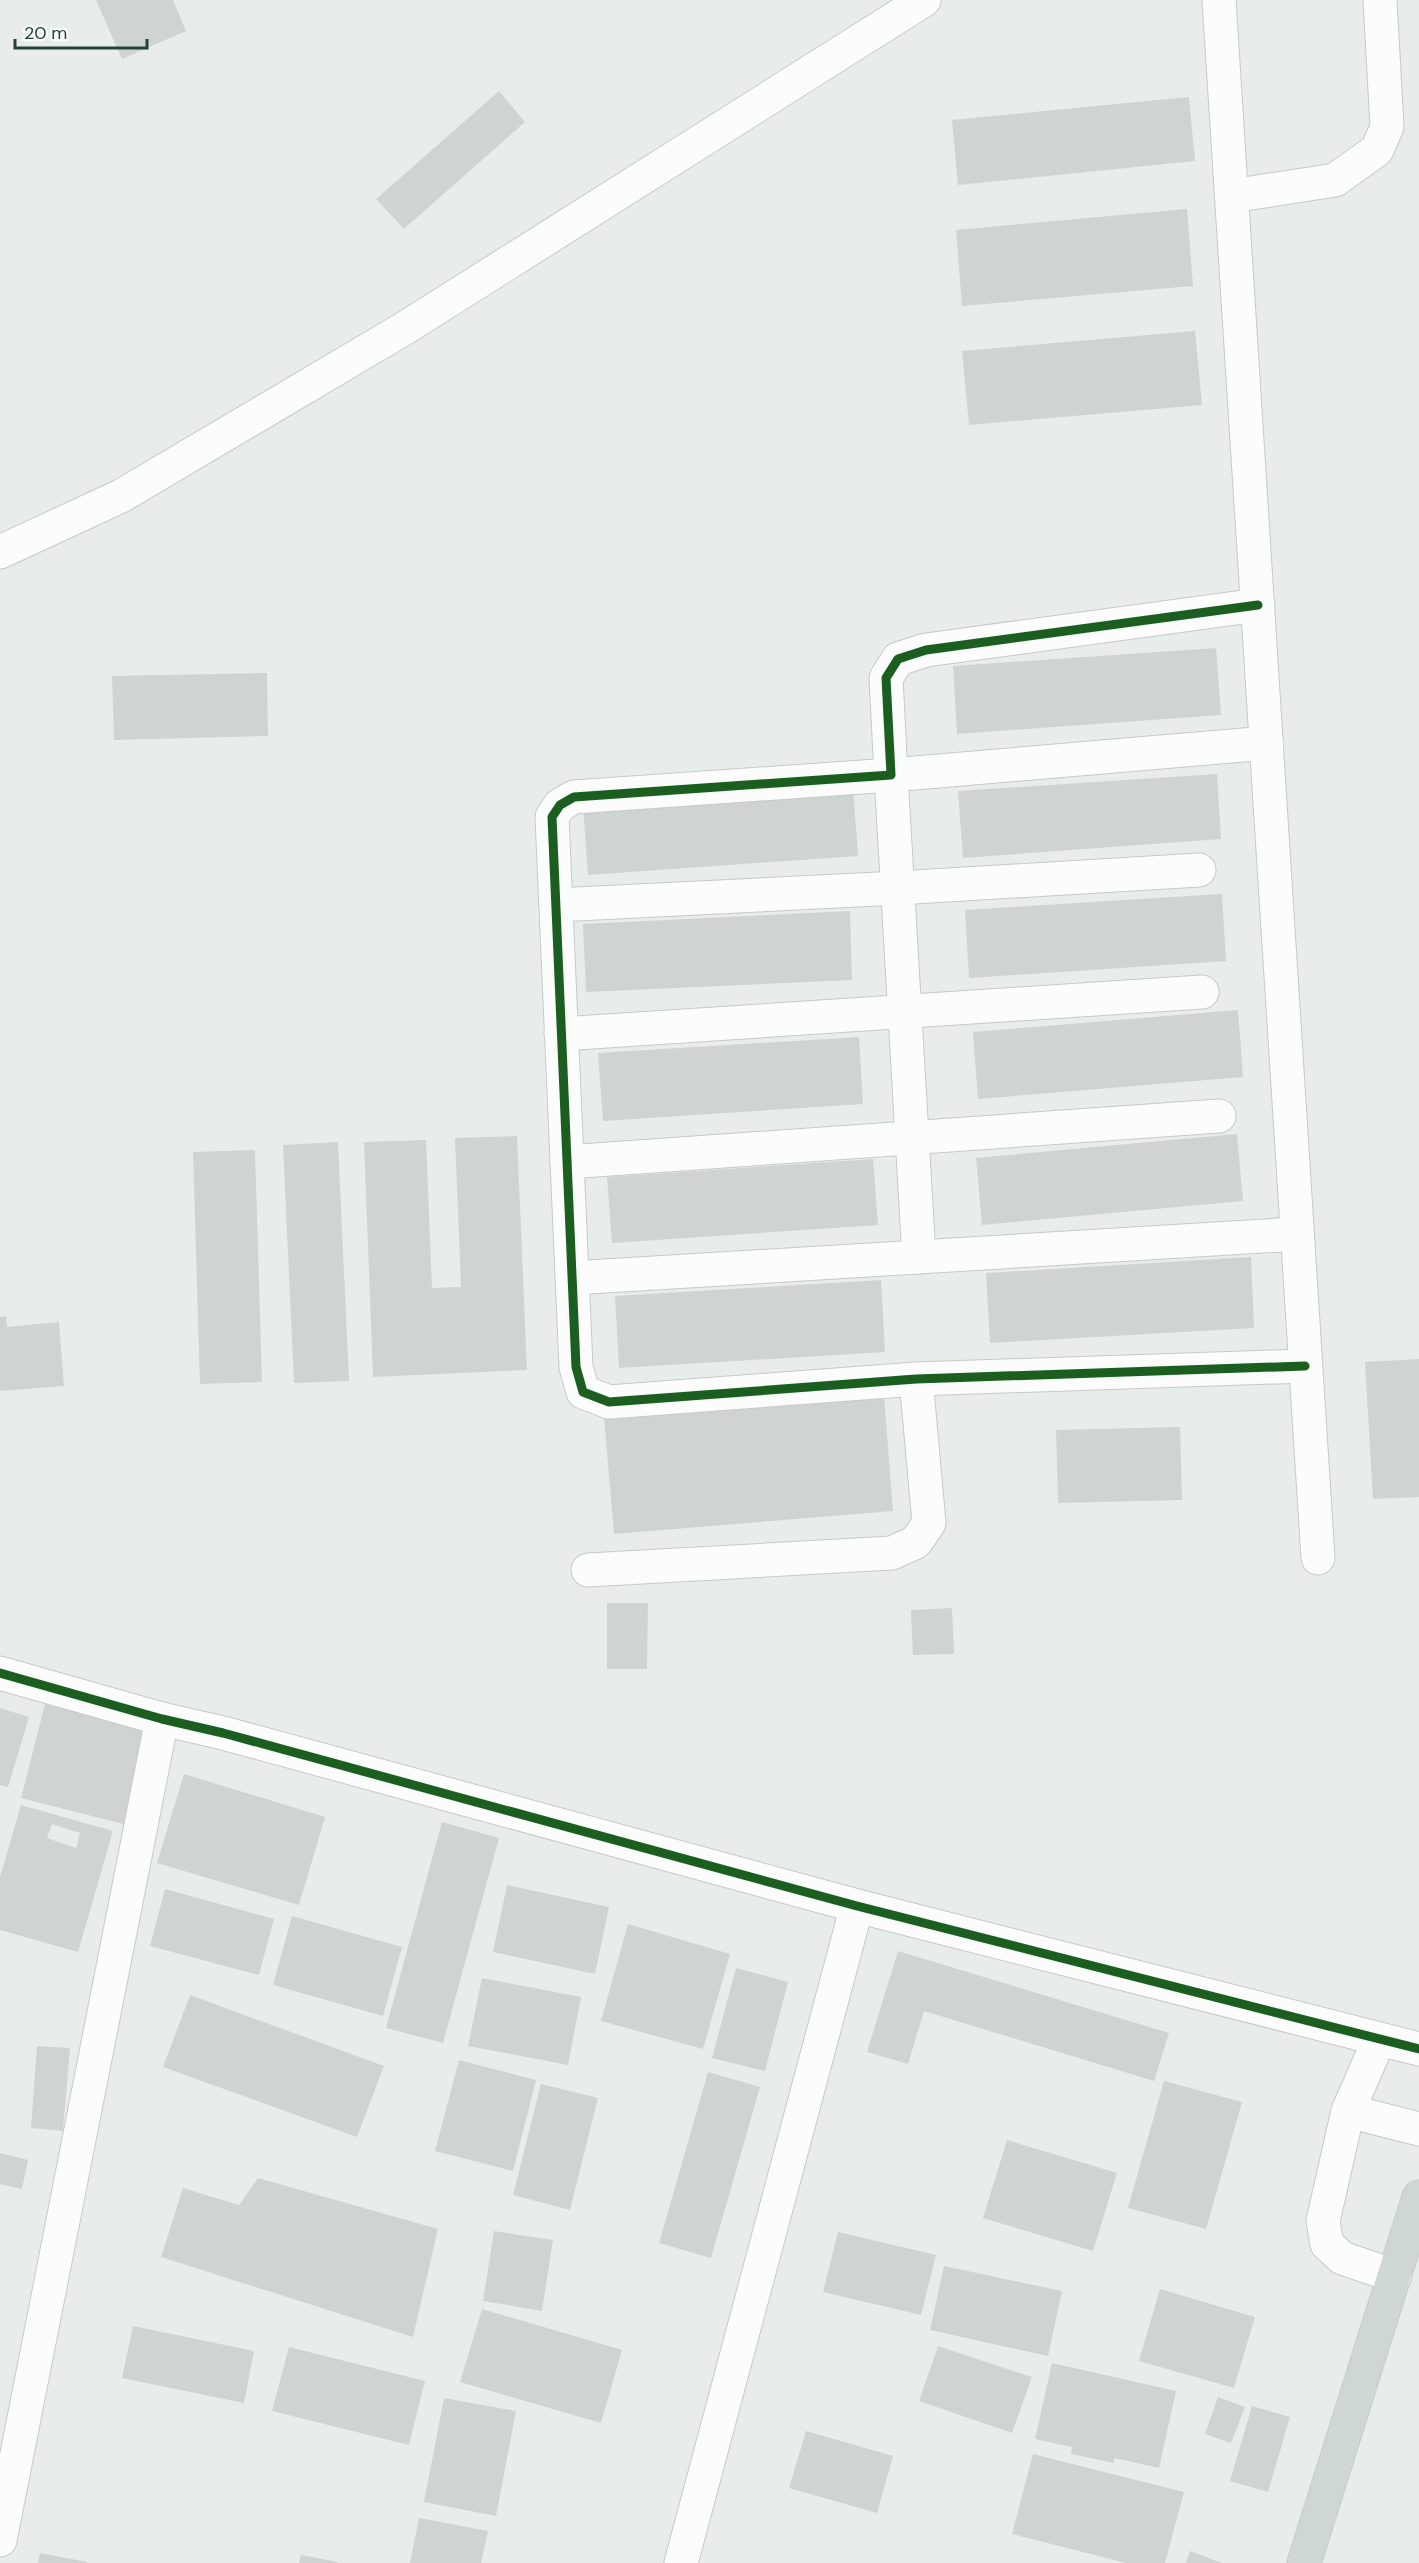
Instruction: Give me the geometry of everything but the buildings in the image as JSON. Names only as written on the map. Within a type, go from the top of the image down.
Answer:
[{"type":"main road","points":[[1304,2563],[1419,2197]]},
{"type":"street","points":[[0,552],[121,496],[405,328],[924,0]]},
{"type":"street","points":[[1219,0],[1318,1558]]},
{"type":"street","points":[[1232,196],[1335,180],[1377,150],[1387,127],[1380,0]]},
{"type":"street","points":[[919,1257],[886,678],[898,659],[926,650],[1258,605]]},
{"type":"street","points":[[1267,743],[891,775],[574,797],[560,805],[552,817],[576,1367],[583,1392],[609,1402],[916,1379],[1305,1366]]},
{"type":"street","points":[[556,905],[1199,870]]},
{"type":"street","points":[[561,1034],[1202,993]]},
{"type":"street","points":[[567,1162],[1219,1116]]},
{"type":"street","points":[[572,1278],[1298,1234]]},
{"type":"street","points":[[588,1570],[892,1553],[916,1542],[929,1523],[916,1379]]},
{"type":"street","points":[[0,1673],[162,1719],[223,1733],[857,1906],[1419,2049]]},
{"type":"street","points":[[0,2540],[162,1719]]},
{"type":"street","points":[[681,2563],[857,1906]]},
{"type":"street","points":[[1379,2040],[1348,2111],[1323,2221],[1327,2244],[1342,2258],[1395,2276]]},
{"type":"street","points":[[1348,2111],[1419,2129]]},
{"type":"cycle path","points":[[1258,605],[926,650],[898,659],[886,678],[891,775],[574,797],[560,805],[552,817],[576,1367],[583,1392],[609,1402],[916,1379],[1305,1366]]},
{"type":"cycle path","points":[[0,1673],[162,1719],[223,1733],[857,1906],[1419,2049]]}]
